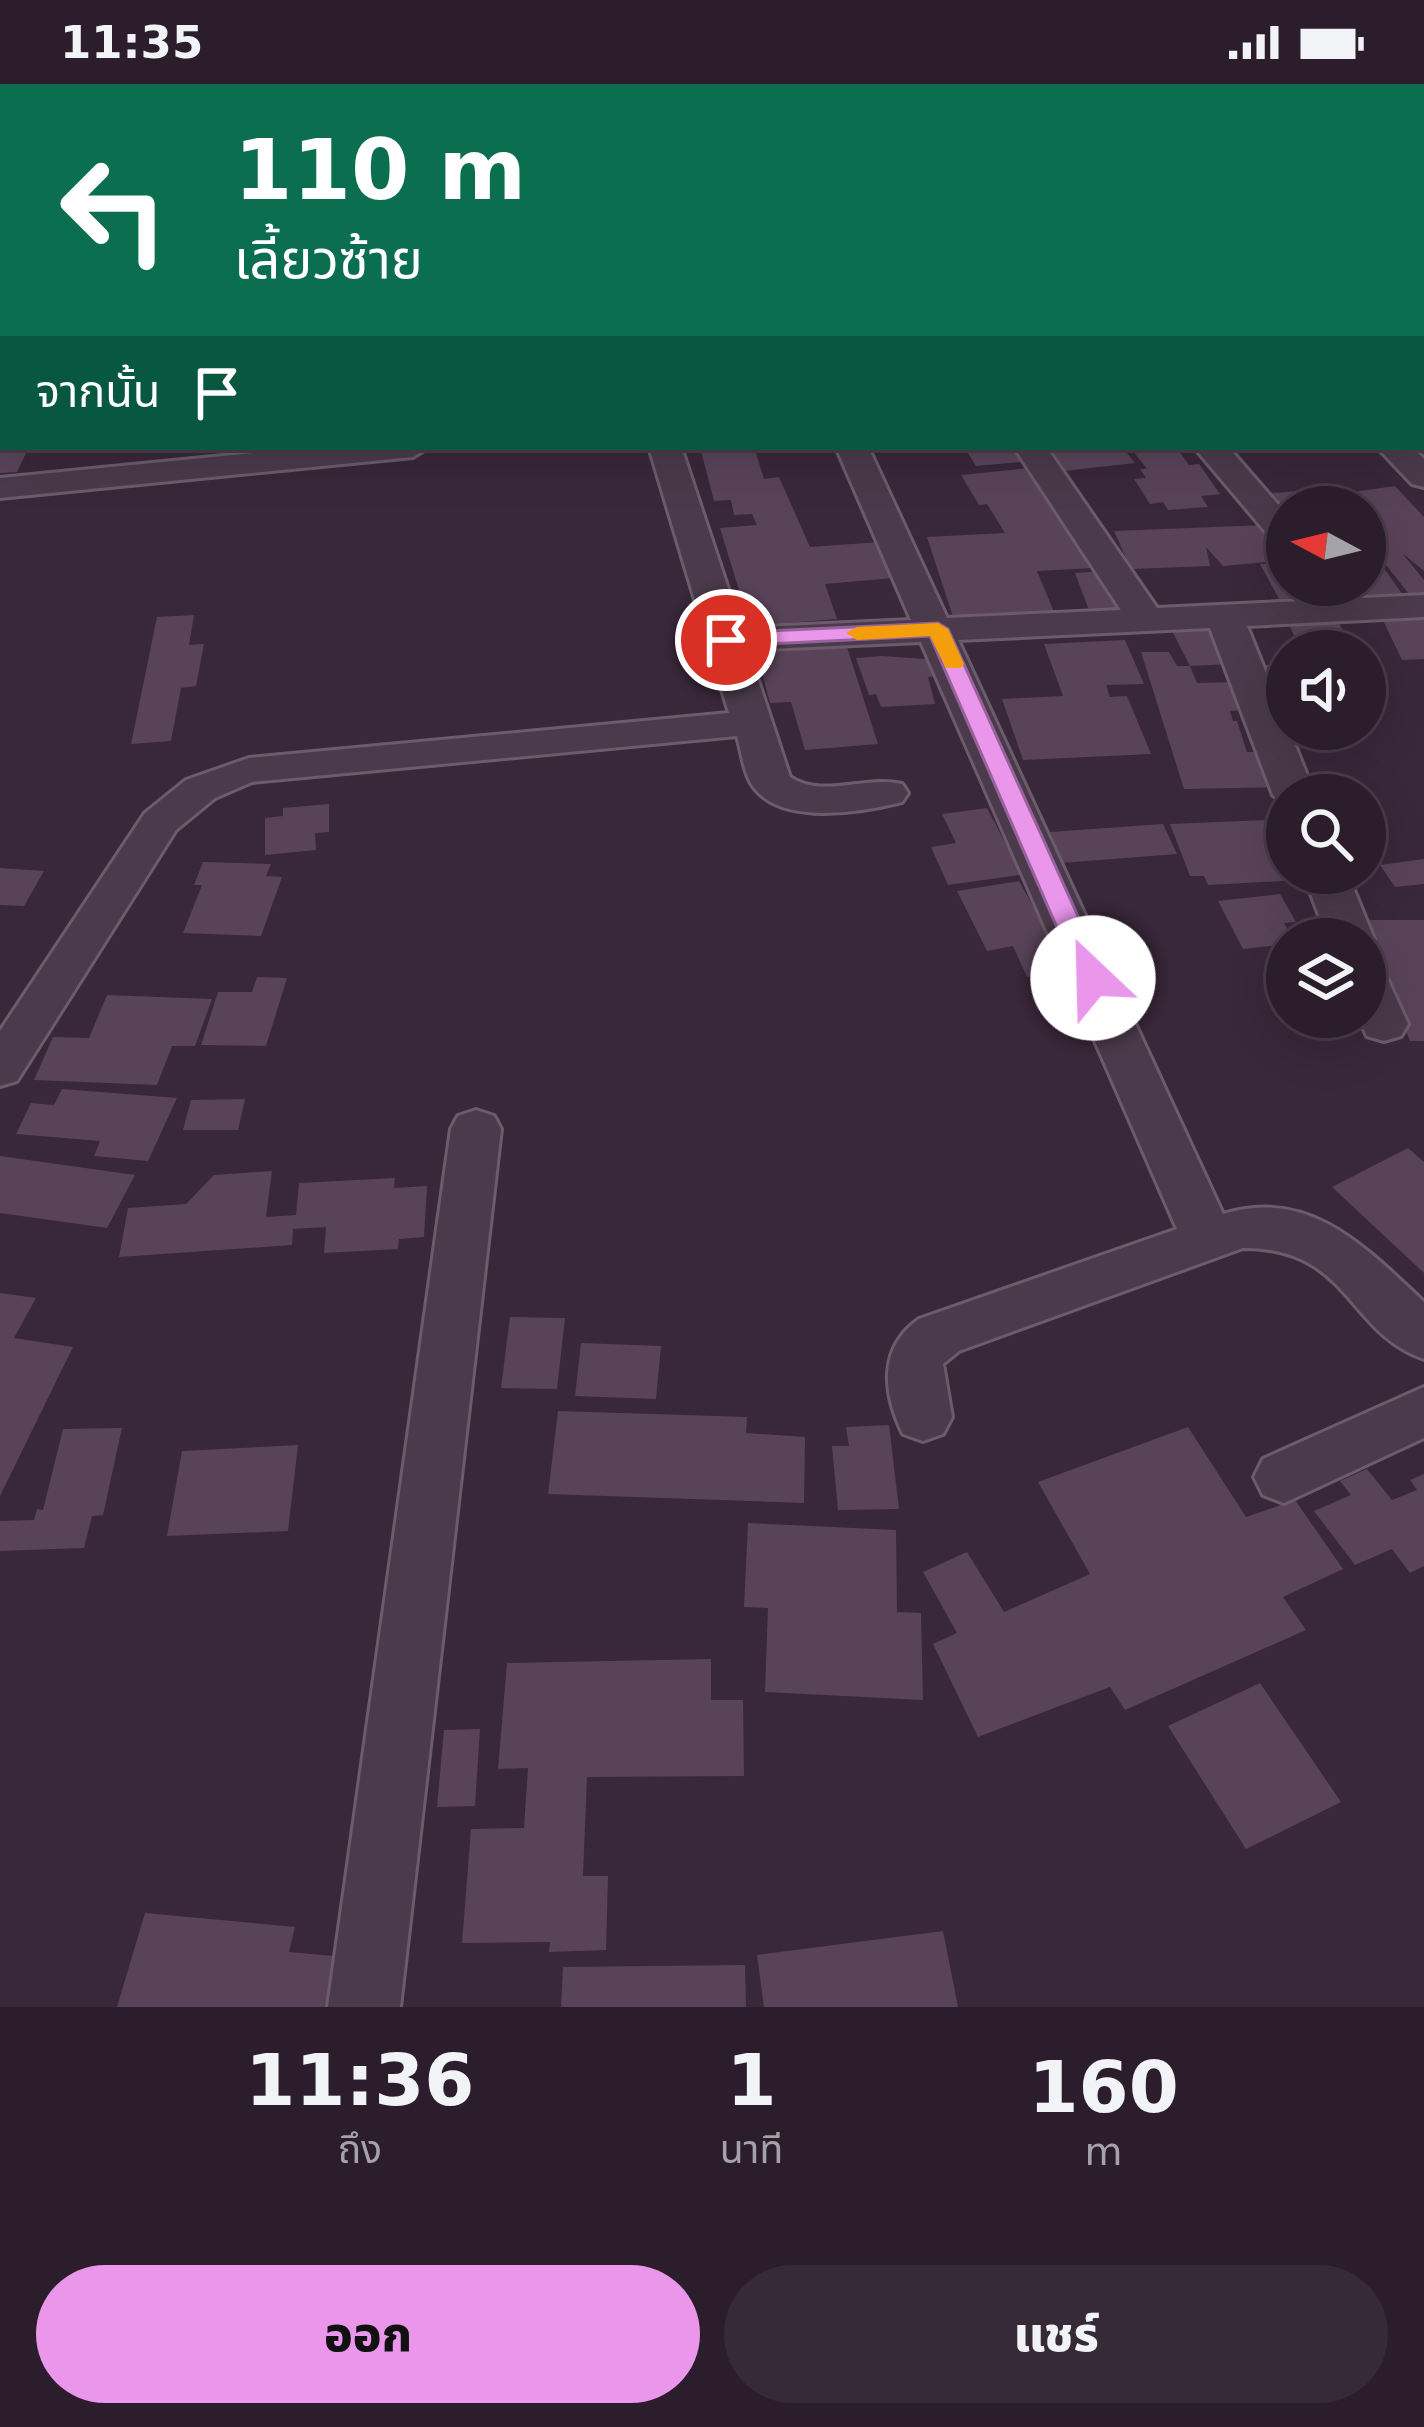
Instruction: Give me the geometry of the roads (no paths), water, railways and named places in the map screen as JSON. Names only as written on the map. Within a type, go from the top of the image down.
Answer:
[{"type":"street","points":[[0,488],[186,459],[356,450]]},
{"type":"street","points":[[666,450],[778,790],[805,798],[887,793]]},
{"type":"street","points":[[853,450],[938,629],[1208,1240]]},
{"type":"street","points":[[1032,450],[1146,619]]},
{"type":"street","points":[[1213,450],[1266,512]]},
{"type":"street","points":[[1396,450],[1424,477]]},
{"type":"street","points":[[1386,602],[1424,606]]},
{"type":"street","points":[[726,640],[1224,615],[1282,606]]},
{"type":"street","points":[[1224,615],[1286,774]]},
{"type":"street","points":[[0,1069],[160,822],[184,796],[212,780],[249,770],[753,723]]},
{"type":"street","points":[[364,2007],[476,1129]]},
{"type":"street","points":[[923,1417],[913,1366],[922,1346],[939,1335],[1244,1228],[1305,1235],[1335,1251],[1424,1336]]},
{"type":"street","points":[[1284,1477],[1424,1412]]}]
